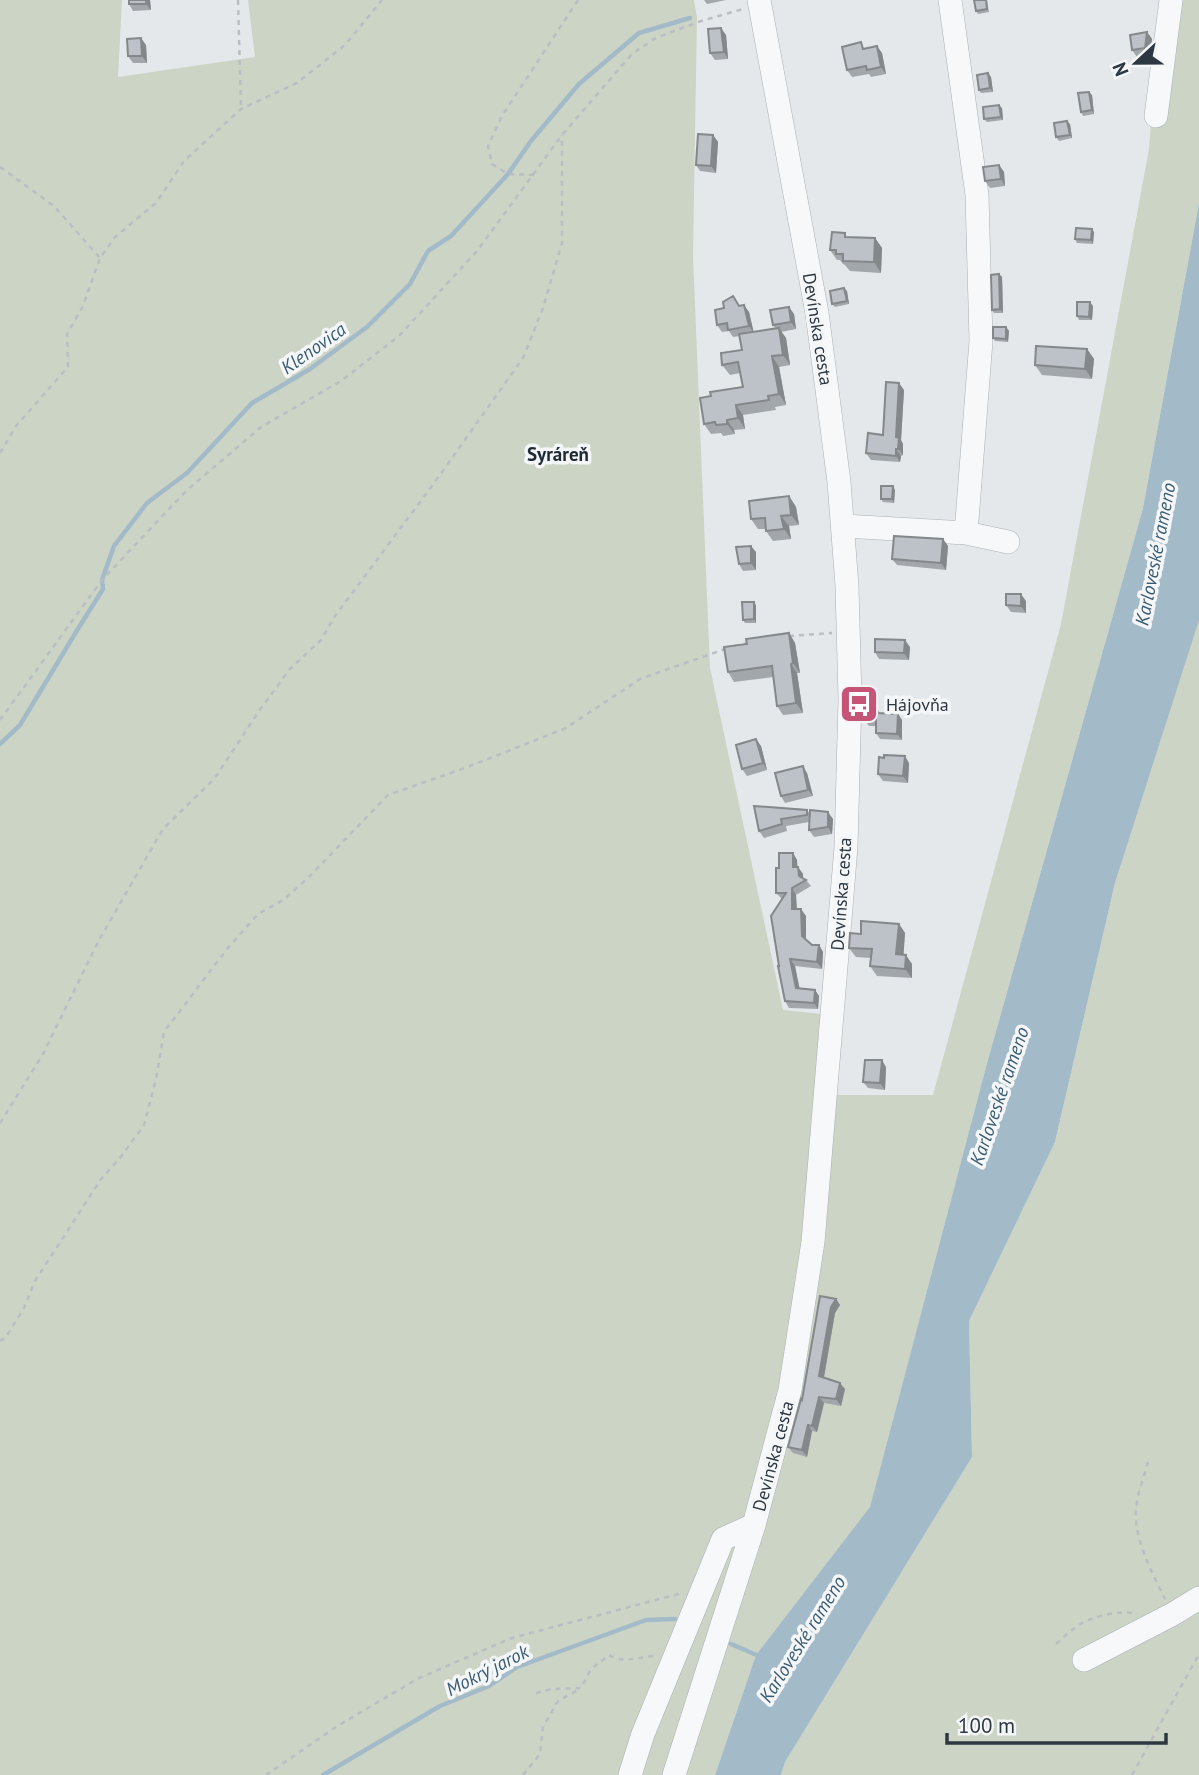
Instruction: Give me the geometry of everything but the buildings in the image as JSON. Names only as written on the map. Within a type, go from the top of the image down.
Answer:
[{"type":"street","points":[[950,0],[977,195],[981,341],[967,533]]},
{"type":"street","points":[[1156,116],[1171,0]]},
{"type":"street","name":"Devínska cesta","points":[[674,1775],[754,1525],[790,1390],[813,1242],[846,847],[850,699],[844,526],[817,313],[759,2]]},
{"type":"street","points":[[844,526],[967,533],[1008,542]]},
{"type":"street","points":[[630,1775],[674,1655],[723,1539],[754,1525]]},
{"type":"street","points":[[1084,1660],[1199,1598]]},
{"type":"path","points":[[238,0],[241,109]]},
{"type":"path","points":[[0,453],[16,426],[68,368],[67,334],[83,306],[100,258],[116,237],[156,203],[184,161],[241,109],[297,83],[345,45],[382,0]]},
{"type":"path","points":[[534,175],[508,174],[492,164],[488,146],[502,117],[578,0]]},
{"type":"path","points":[[0,720],[102,580],[186,491],[261,427],[341,381],[399,336],[477,251],[562,135],[632,54],[654,39],[759,2]]},
{"type":"path","points":[[0,1123],[43,1054],[99,940],[163,829],[215,778],[290,669],[321,640],[335,615],[432,486],[523,358],[543,308],[562,243],[562,135]]},
{"type":"path","points":[[0,167],[54,206],[100,258]]},
{"type":"path","points":[[782,636],[849,632]]},
{"type":"path","points":[[0,1341],[6,1337],[24,1308],[35,1281],[101,1178],[120,1158],[144,1125],[156,1079],[164,1031],[227,949],[258,914],[283,900],[308,878],[388,795],[566,728],[640,679],[730,647],[756,642]]},
{"type":"path","points":[[1056,1644],[1081,1622],[1114,1613],[1131,1612],[1163,1619],[1137,1530],[1136,1508],[1148,1462]]},
{"type":"path","points":[[265,1775],[340,1725],[419,1678],[512,1638],[702,1587]]},
{"type":"path","points":[[1132,1775],[1199,1654]]},
{"type":"path","points":[[523,1775],[540,1754],[543,1727],[558,1701],[581,1688],[591,1669],[610,1655],[616,1659],[629,1660],[674,1655]]},
{"type":"path","points":[[536,1693],[552,1689],[581,1688]]},
{"type":"shaded area","points":[[0,0],[122,0],[118,77],[255,57],[248,0],[694,0],[697,17],[693,256],[710,668],[783,1010],[822,1014],[836,1095],[933,1095],[1061,624],[1149,149],[1160,0],[1199,0],[1199,203],[1143,508],[986,1067],[870,1508],[756,1655],[715,1775],[0,1775]]},
{"type":"shaded area","points":[[1199,618],[1199,1775],[781,1775],[785,1762],[972,1457],[969,1321],[1055,1142],[1115,883]]},
{"type":"water","name":"Karloveské rameno","points":[[1199,203],[1199,620],[1115,883],[1055,1142],[969,1321],[972,1457],[785,1762],[781,1775],[715,1775],[756,1655],[870,1507],[986,1067],[1143,508]]},
{"type":"waterway","name":"Klenovica","points":[[0,744],[20,725],[103,589],[102,580],[114,546],[147,503],[187,473],[252,403],[310,369],[367,327],[410,284],[428,251],[451,236],[508,174],[531,141],[579,84],[639,33],[690,18]]},
{"type":"waterway","name":"Mokrý jarok","points":[[323,1775],[440,1706],[489,1686],[517,1667],[646,1620],[675,1619]]},
{"type":"waterway","name":"Mokrý jarok","points":[[731,1644],[759,1656]]},
{"type":"place","name":"Hájovňa","points":[[859,704]]},
{"type":"district","name":"Syráreň","points":[[558,454]]}]
